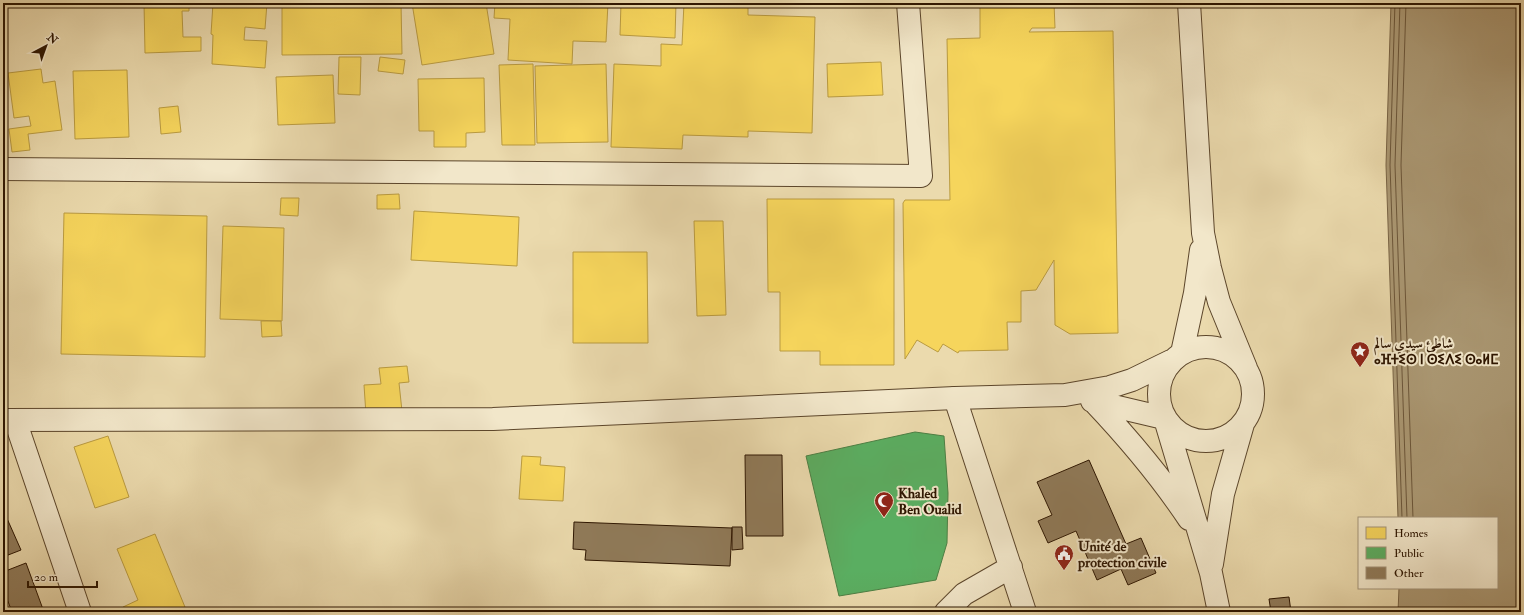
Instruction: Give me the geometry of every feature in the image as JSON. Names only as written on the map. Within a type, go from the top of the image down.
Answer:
[{"type":"street","points":[[3,169],[921,176],[908,3]]},
{"type":"street","points":[[1189,3],[1203,233],[1219,302],[1246,368],[1251,382],[1253,396],[1250,411],[1243,424],[1223,494],[1211,573]]},
{"type":"street","points":[[1203,233],[1195,293],[1176,357],[1162,374],[1158,388],[1159,404],[1165,419],[1211,573],[1219,612]]},
{"type":"street","points":[[80,612],[9,420],[493,419],[955,398],[1065,395],[1110,387],[1132,380],[1195,348],[1210,346],[1224,350],[1236,358],[1246,368]]},
{"type":"street","points":[[1065,395],[1165,419],[1175,431],[1188,438],[1203,441],[1218,440],[1232,434],[1243,424]]},
{"type":"street","points":[[955,398],[1025,612]]},
{"type":"street","points":[[1094,402],[1124,433],[1151,466],[1200,536]]},
{"type":"street","points":[[946,612],[964,594],[1011,567]]},
{"type":"water","points":[[1391,3],[1521,3],[1521,612],[1398,612],[1399,589],[1498,589],[1498,517],[1398,517],[1386,165]]},
{"type":"building: Homes","points":[[144,3],[189,3],[189,11],[182,11],[183,37],[201,37],[201,51],[145,53]]},
{"type":"building: Homes","points":[[213,3],[267,3],[265,29],[245,27],[244,40],[267,41],[265,68],[212,64],[213,35],[211,34]]},
{"type":"building: Homes","points":[[282,3],[401,3],[402,54],[282,55]]},
{"type":"building: Homes","points":[[412,3],[486,3],[494,54],[422,65]]},
{"type":"building: Homes","points":[[495,3],[608,3],[606,42],[573,41],[572,64],[508,60],[510,19],[494,18]]},
{"type":"building: Homes","points":[[621,3],[676,3],[675,38],[620,35]]},
{"type":"building: Homes","points":[[684,3],[748,3],[748,15],[815,17],[812,133],[748,131],[748,137],[683,135],[682,149],[611,147],[614,64],[661,66],[661,44],[682,45]]},
{"type":"building: Homes","points":[[980,3],[1054,3],[1055,28],[1032,28],[1029,32],[1113,31],[1118,333],[1070,334],[1055,325],[1054,260],[1036,290],[1021,291],[1021,322],[1007,322],[1008,350],[959,351],[958,353],[943,344],[938,352],[917,340],[905,359],[903,203],[905,200],[950,200],[947,39],[980,38]]},
{"type":"building: Homes","points":[[339,57],[361,57],[360,95],[338,94]]},
{"type":"building: Homes","points":[[380,57],[405,60],[403,74],[378,71]]},
{"type":"building: Homes","points":[[881,62],[883,95],[828,97],[827,64]]},
{"type":"building: Homes","points":[[533,64],[535,145],[502,145],[499,65]]},
{"type":"building: Homes","points":[[606,64],[608,142],[537,143],[535,66]]},
{"type":"building: Homes","points":[[41,69],[43,83],[55,81],[62,130],[28,134],[30,150],[12,152],[9,129],[31,126],[29,116],[14,118],[8,73]]},
{"type":"building: Homes","points":[[127,70],[129,137],[75,139],[73,71]]},
{"type":"building: Homes","points":[[333,75],[335,123],[278,125],[276,77]]},
{"type":"building: Homes","points":[[484,78],[485,132],[466,133],[466,147],[434,147],[434,131],[419,131],[418,79]]},
{"type":"building: Homes","points":[[178,106],[181,132],[161,134],[159,108]]},
{"type":"building: Homes","points":[[399,194],[400,209],[377,209],[377,195]]},
{"type":"building: Homes","points":[[281,198],[299,198],[298,216],[280,215]]},
{"type":"building: Homes","points":[[767,199],[894,199],[894,365],[820,365],[820,351],[780,351],[780,292],[768,292]]},
{"type":"building: Homes","points":[[414,211],[519,217],[517,266],[411,260]]},
{"type":"building: Homes","points":[[64,213],[207,216],[205,357],[61,354]]},
{"type":"building: Homes","points":[[694,221],[723,221],[726,315],[697,316]]},
{"type":"building: Homes","points":[[223,226],[284,228],[282,321],[220,319]]},
{"type":"building: Homes","points":[[573,252],[647,252],[648,343],[573,343]]},
{"type":"building: Homes","points":[[261,321],[281,321],[282,336],[262,337]]},
{"type":"building: Homes","points":[[407,366],[409,382],[399,383],[402,411],[366,415],[364,385],[381,384],[379,368]]},
{"type":"building: Homes","points":[[108,436],[129,497],[95,508],[74,447]]},
{"type":"building: Homes","points":[[522,456],[541,457],[540,465],[565,467],[563,501],[519,499]]},
{"type":"building: Homes","points":[[155,534],[187,612],[125,612],[123,607],[138,600],[117,549]]},
{"type":"building: Public","name":"Khaled Ben Oualid","points":[[915,432],[944,436],[948,493],[947,543],[936,580],[839,596],[806,456]]},
{"type":"building: Other","points":[[745,455],[782,455],[783,536],[746,536]]},
{"type":"building: Other","points":[[1089,460],[1126,544],[1141,538],[1156,573],[1128,585],[1121,569],[1097,580],[1076,531],[1048,543],[1038,521],[1052,515],[1037,482]]},
{"type":"building: Other","points":[[3,514],[5,514],[21,550],[3,557]]},
{"type":"building: Other","points":[[574,522],[732,528],[730,566],[585,560],[586,550],[573,549]]},
{"type":"building: Other","points":[[732,527],[742,527],[743,549],[732,550]]},
{"type":"building: Other","points":[[26,563],[44,612],[12,612],[3,588],[3,572]]},
{"type":"building: Other","points":[[1289,597],[1291,612],[1271,612],[1269,599]]},
{"type":"place","name":"شاطئ سيدي سالم ⴰⴼⵜⵉⵙ ⵏ ⵙⵉⴷⵉ ⵙⴰⵍⵎ","points":[[1360,368]]},
{"type":"place","name":"Khaled Ben Oualid","points":[[884,518]]},
{"type":"place","name":"Unité de protection civile","points":[[1064,571]]}]
